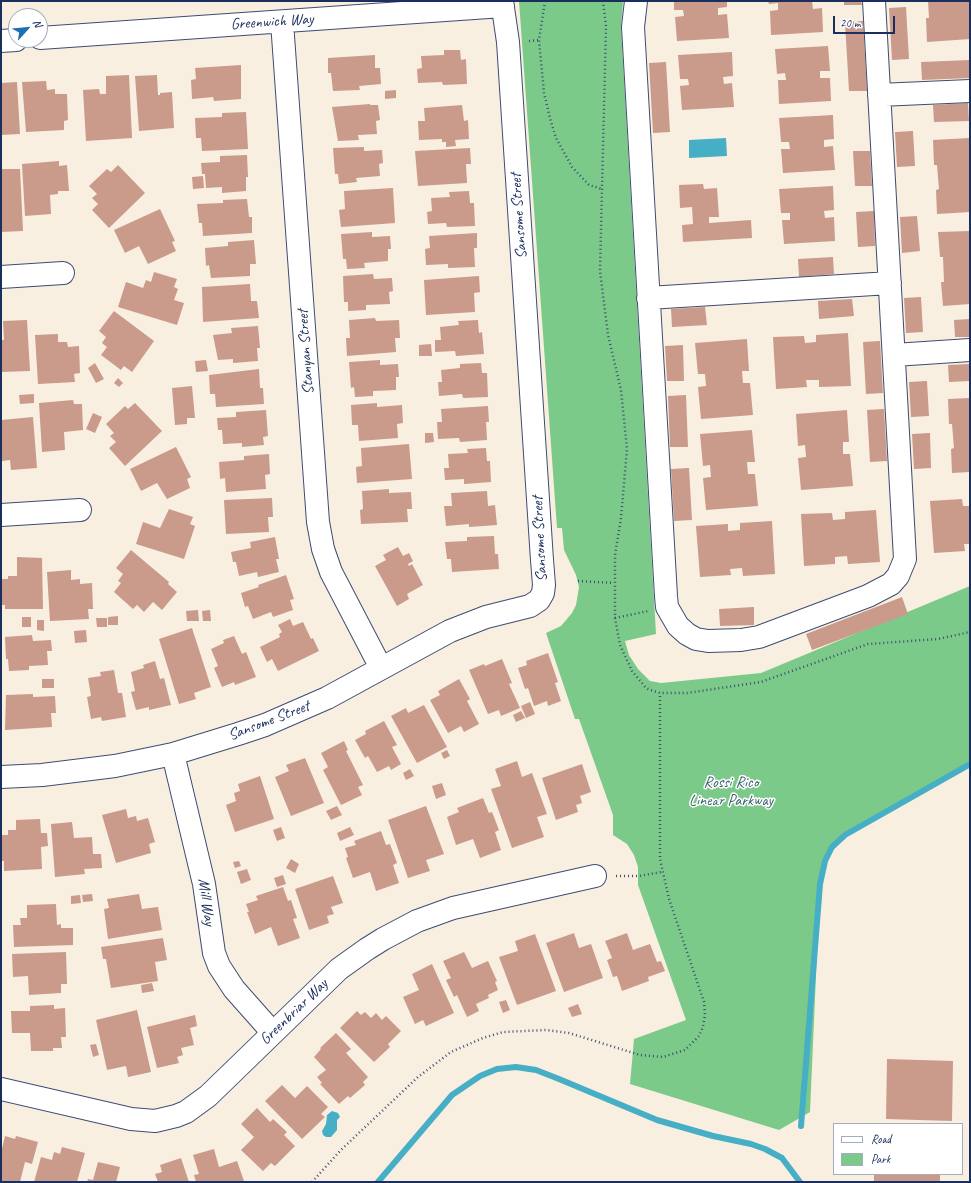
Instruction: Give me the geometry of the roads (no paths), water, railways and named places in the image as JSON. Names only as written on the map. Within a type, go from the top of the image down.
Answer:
[{"type":"street","points":[[636,1],[633,27],[667,607],[678,626],[687,634],[696,639],[708,641],[741,640],[759,637],[868,596],[891,584],[898,576],[905,559],[874,1]]},
{"type":"street","name":"Greenwich Way","points":[[48,37],[282,22],[503,3]]},
{"type":"street","name":"Sansome Street","points":[[1,778],[42,775],[115,766],[173,754],[265,725],[327,698],[456,629],[486,617],[536,604],[543,594],[508,42],[503,3]]},
{"type":"street","name":"Stanyan Street","points":[[282,22],[318,522],[323,549],[331,572],[381,668]]},
{"type":"street","points":[[879,95],[970,91]]},
{"type":"street","points":[[1,277],[63,273]]},
{"type":"street","points":[[648,298],[890,283]]},
{"type":"street","points":[[894,355],[970,350]]},
{"type":"street","points":[[1,515],[80,510]]},
{"type":"street","name":"Mill Way","points":[[173,754],[204,884],[214,953],[219,966],[234,989],[273,1033]]},
{"type":"street","name":"Greenbriar Way","points":[[1,1089],[131,1119],[155,1121],[186,1112],[208,1096],[353,959],[383,939],[417,921],[453,908],[478,901],[595,876]]},
{"type":"water","points":[[726,138],[727,156],[689,158],[689,140]]},
{"type":"water","points":[[332,1111],[338,1113],[340,1117],[337,1120],[337,1130],[331,1137],[326,1137],[323,1135],[322,1131],[326,1124],[327,1115]]},
{"type":"waterway","points":[[801,1126],[820,884],[825,861],[832,847],[845,835],[970,764]]},
{"type":"waterway","points":[[378,1182],[452,1095],[480,1076],[497,1069],[516,1067],[536,1070],[657,1120],[765,1149],[782,1158],[800,1182]]},
{"type":"park label","name":"Rossi Rico Linear Parkway","points":[[731,792]]}]
